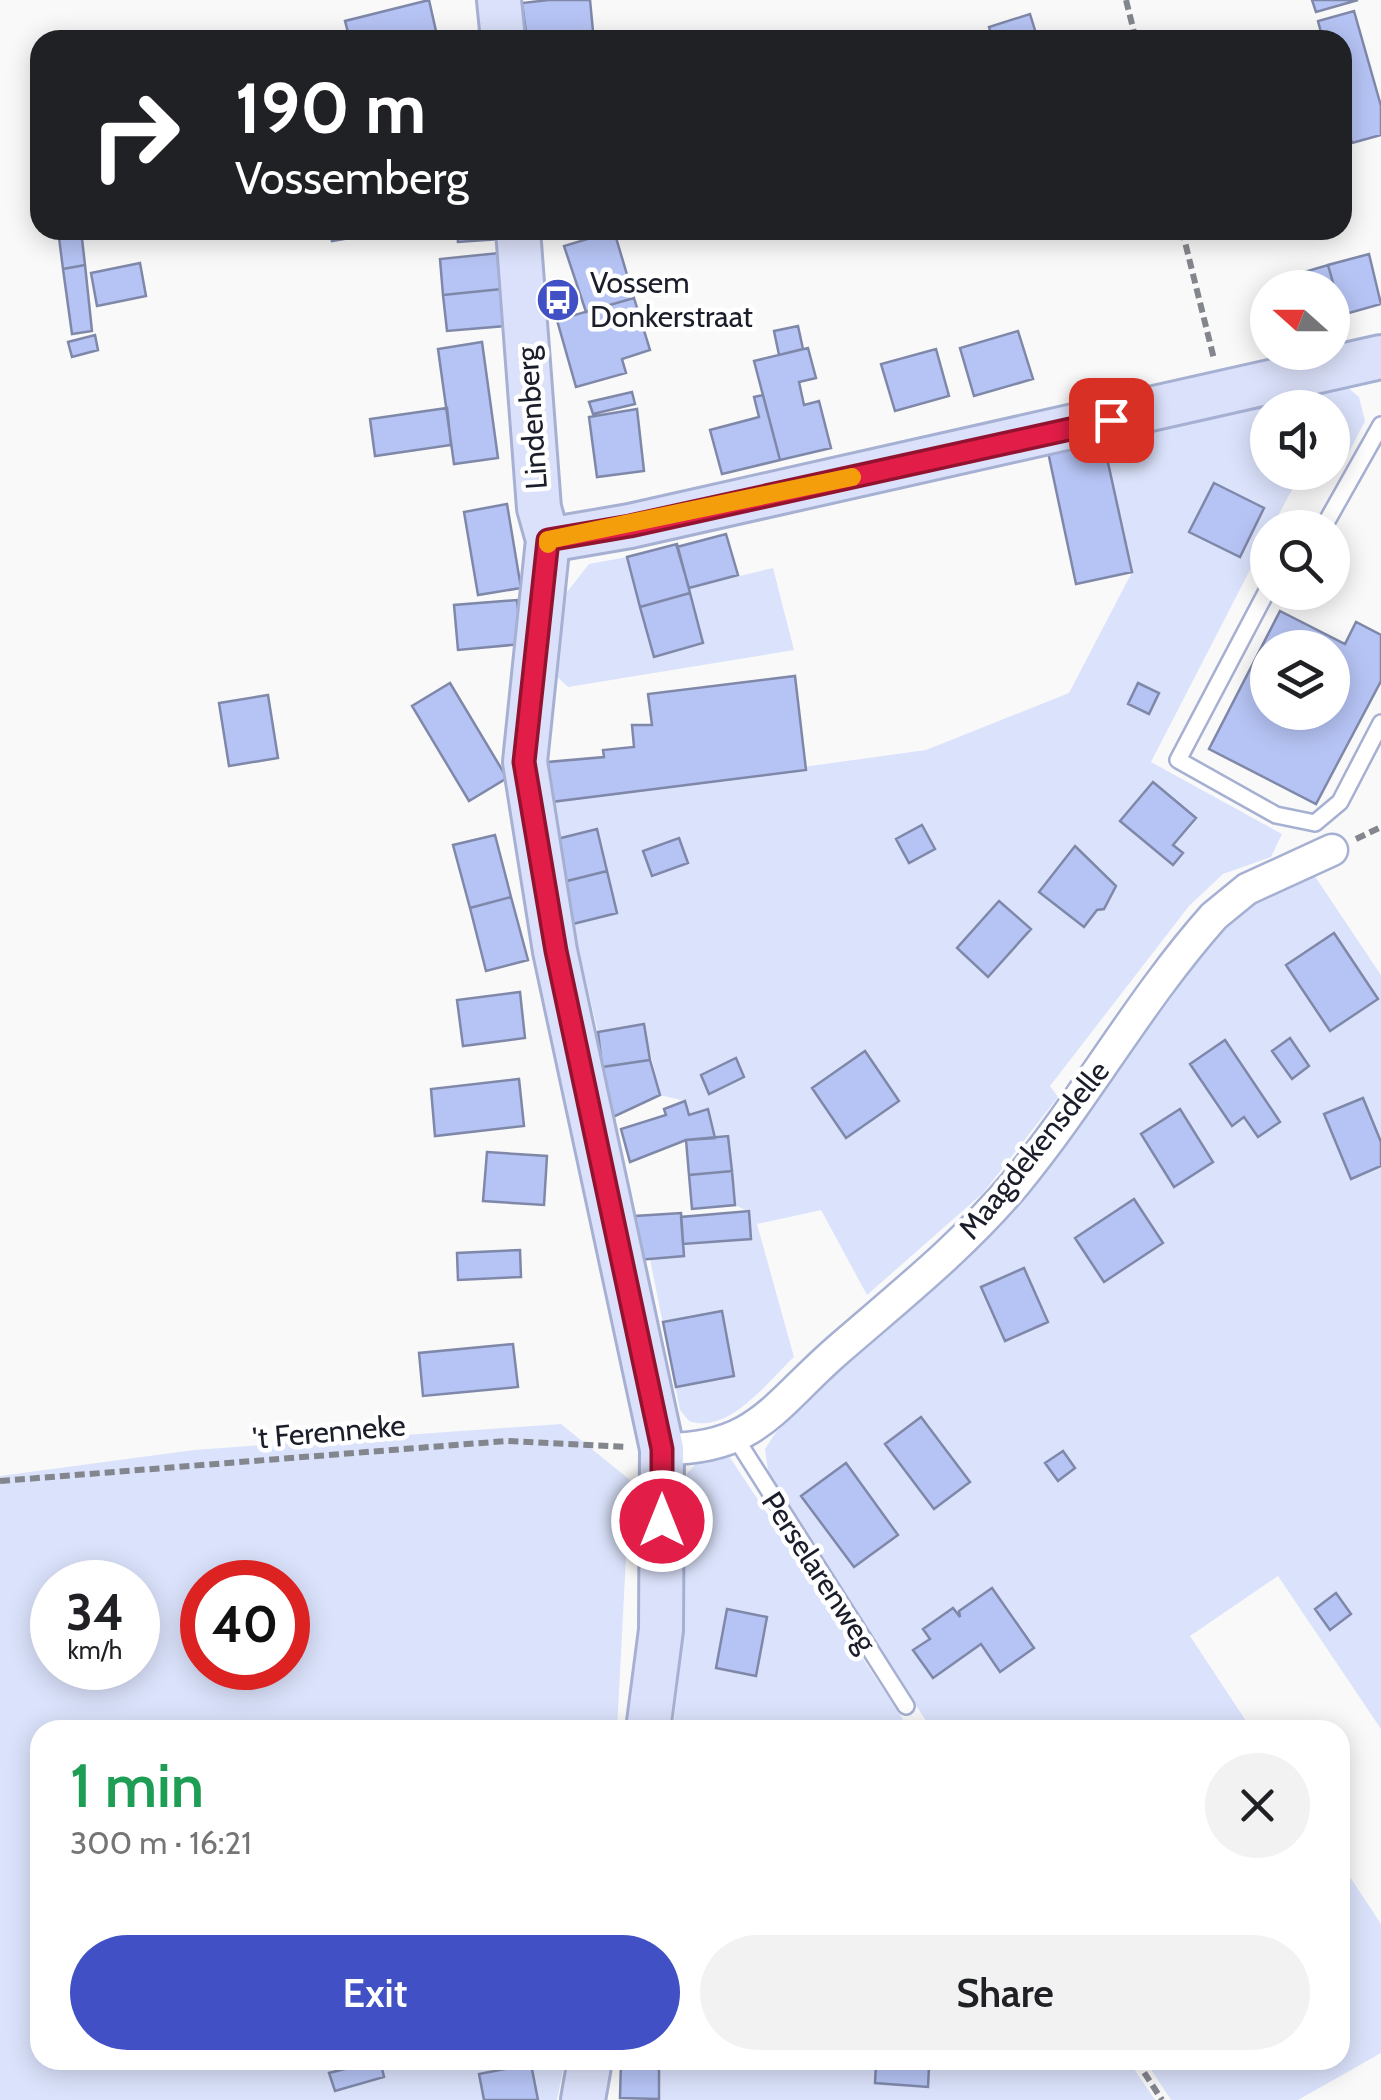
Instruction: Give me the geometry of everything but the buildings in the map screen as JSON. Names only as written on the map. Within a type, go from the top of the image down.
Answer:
[{"type":"street","points":[[500,0],[502,30]]},
{"type":"street","name":"Lindenberg","points":[[519,240],[540,508],[548,540],[524,762],[556,951],[662,1449],[661,1630],[649,1720]]},
{"type":"street","points":[[548,540],[630,526],[1381,357]]},
{"type":"street","name":"Maagdekensdelle","points":[[662,1449],[708,1447],[757,1428],[834,1352],[970,1235],[1016,1182],[1214,916],[1247,889],[1332,850]]},
{"type":"street","points":[[583,2100],[588,2070]]},
{"type":"lane","points":[[1333,510],[1381,425]]},
{"type":"lane","points":[[1257,610],[1178,760],[1276,815],[1315,823],[1340,802],[1381,723]]},
{"type":"lane","name":"Perselarenweg","points":[[735,1438],[906,1706]]},
{"type":"path","points":[[1126,0],[1134,30]]},
{"type":"path","points":[[1184,240],[1223,394]]},
{"type":"path","name":"'t Ferenneke","points":[[0,1481],[506,1441],[662,1449]]},
{"type":"path","points":[[1142,2070],[1162,2100]]},
{"type":"shaded area","points":[[1346,386],[1359,397],[1365,421],[1350,450],[1350,390],[1328,390]]},
{"type":"shaded area","points":[[1250,407],[1250,490],[1292,490],[1281,510],[1250,510],[1250,570],[1151,762],[1282,834],[1271,857],[1223,874],[1189,906],[1050,1086],[1058,1097],[983,1193],[867,1295],[821,1210],[757,1224],[794,1357],[733,1413],[704,1423],[689,1421],[680,1410],[650,1259],[684,1256],[683,1244],[750,1239],[749,1212],[735,1205],[728,1137],[715,1138],[708,1110],[689,1115],[685,1101],[660,1095],[644,1025],[598,1032],[573,924],[617,913],[597,830],[553,840],[551,802],[926,750],[1069,693],[1132,572],[1103,440]]},
{"type":"shaded area","points":[[627,557],[654,656],[703,643],[689,588],[773,568],[794,650],[568,687],[550,670],[563,597],[589,564]]},
{"type":"shaded area","points":[[1314,875],[1381,975],[1381,1729],[1278,1576],[1190,1636],[1245,1720],[926,1720],[769,1478],[765,1449],[776,1432],[853,1356],[1224,921],[1254,899]]},
{"type":"shaded area","points":[[561,1424],[630,1480],[618,1720],[30,1720],[30,2070],[563,2070],[557,2100],[0,2100],[0,1476],[194,1450]]},
{"type":"shaded area","points":[[729,1456],[903,1720],[674,1720],[683,1636],[684,1477],[699,1460]]},
{"type":"shaded area","points":[[1350,1877],[1381,1924],[1381,2053],[1298,2100],[1171,2100],[1152,2070],[1350,2070]]},
{"type":"shaded area","points":[[660,2070],[1135,2070],[1155,2100],[611,2100],[659,2099]]},
{"type":"slow traffic","points":[[548,544],[548,540],[852,477]]},
{"type":"place","name":"Vossem Donkerstraat","points":[[558,300]]},
{"type":"route","points":[[662,1521],[662,1449],[642,1338],[556,951],[524,762],[548,540],[630,526],[1111,420]]}]
